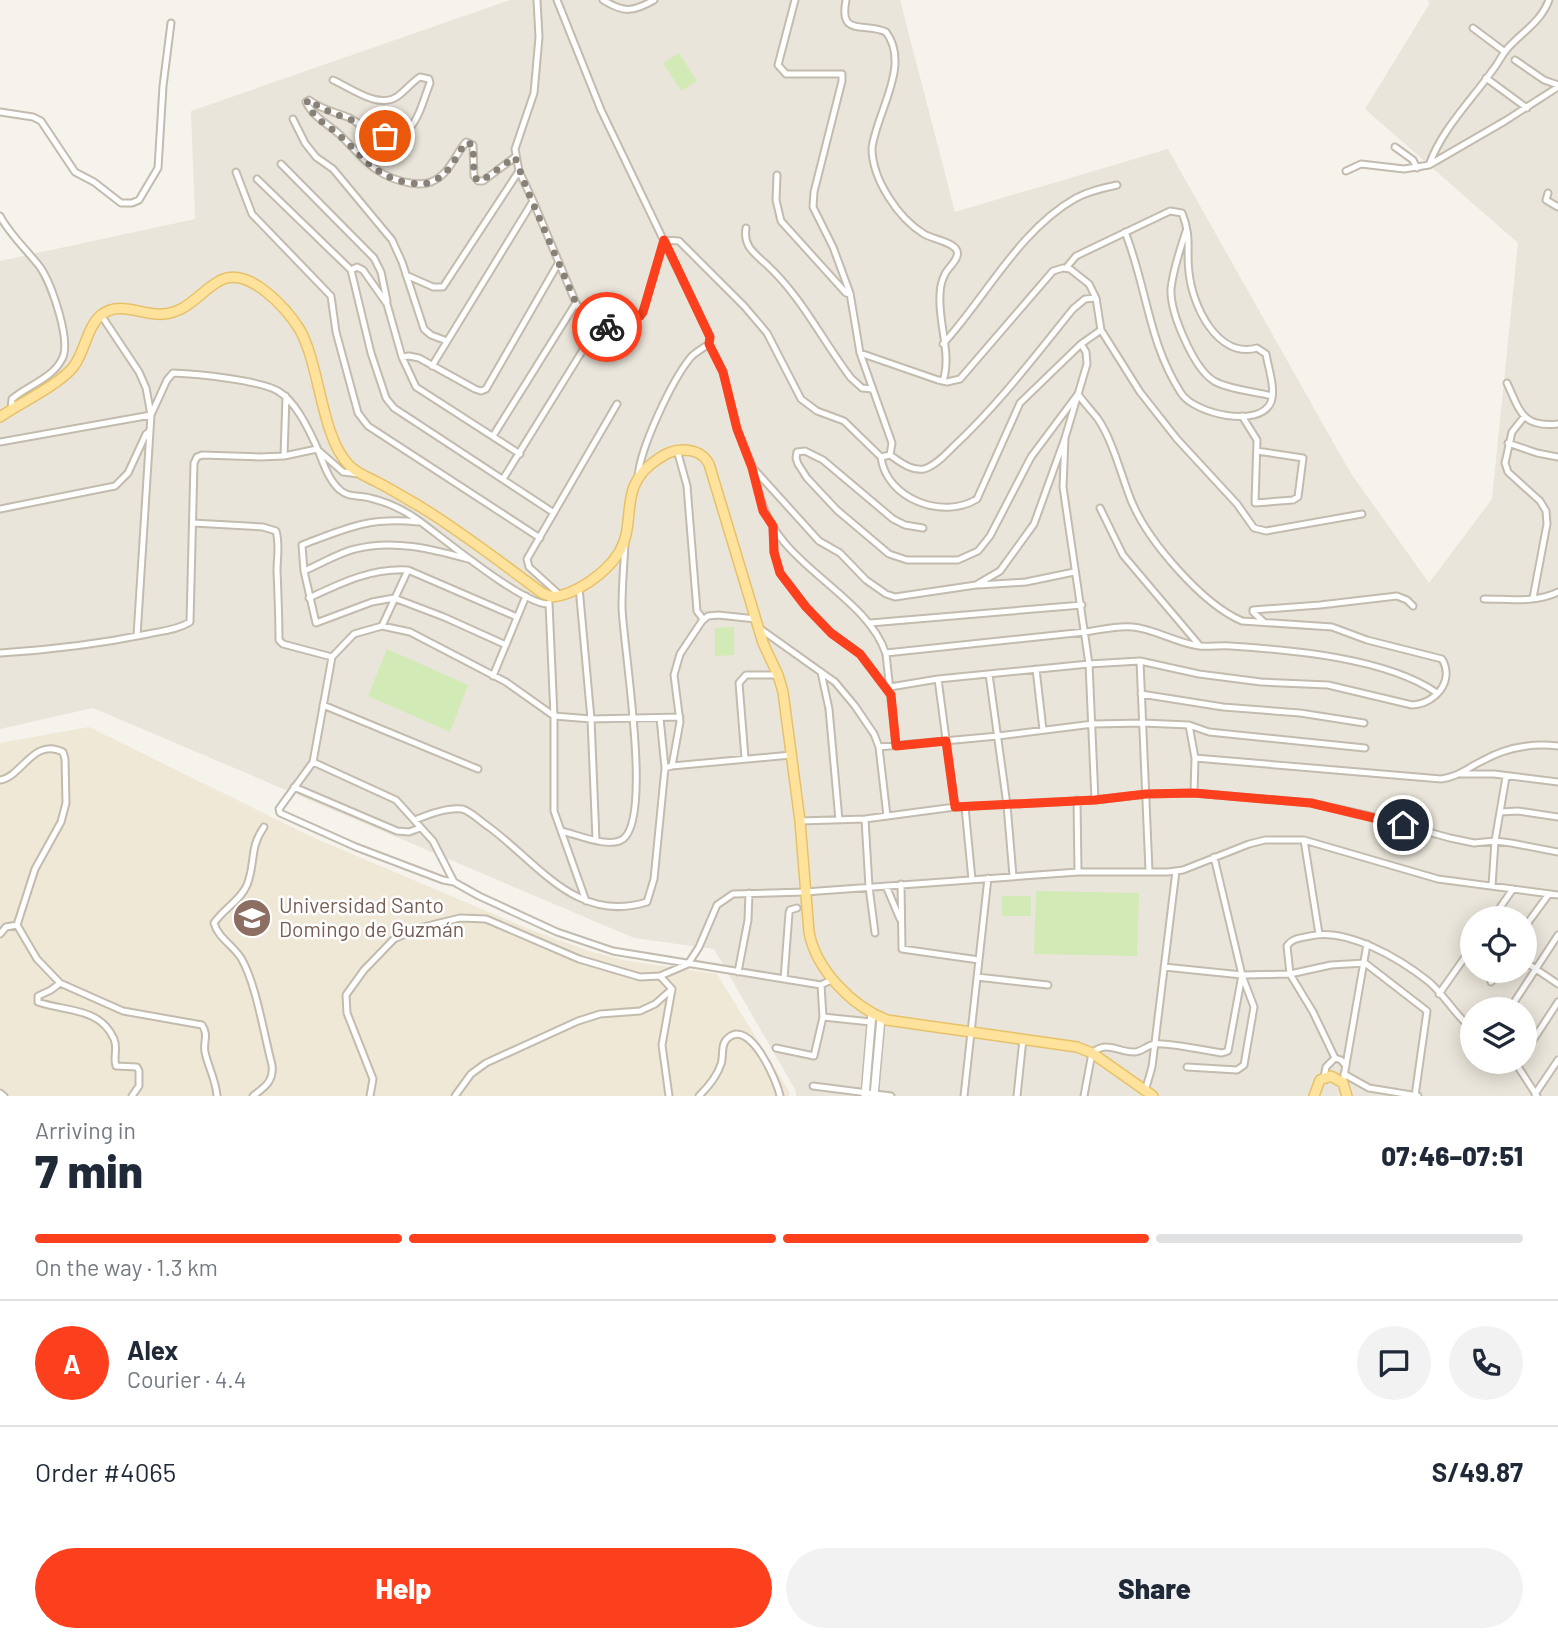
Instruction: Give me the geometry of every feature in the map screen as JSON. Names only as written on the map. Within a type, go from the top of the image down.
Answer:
[{"type":"main road","points":[[0,417],[68,374],[101,315],[119,308],[156,314],[173,313],[190,305],[219,281],[242,278],[257,285],[282,308],[300,331],[307,344],[330,429],[339,452],[349,465],[359,474],[386,487],[465,536],[553,599],[579,587],[611,563],[625,536],[630,495],[638,477],[653,462],[677,450],[699,453],[709,464],[757,623],[778,675],[787,713],[800,821],[805,892],[812,946],[816,956],[833,979],[872,1017],[897,1023],[1066,1044],[1092,1053],[1149,1093]]},
{"type":"main road","points":[[1314,1096],[1318,1085],[1328,1077],[1344,1079],[1347,1096]]},
{"type":"street","points":[[537,0],[539,37],[536,80],[515,149],[515,157],[576,303],[594,332]]},
{"type":"street","points":[[557,0],[601,110],[710,337],[709,344],[723,372],[737,429],[752,468],[763,511],[782,541],[870,623],[881,640],[886,653],[896,746]]},
{"type":"street","points":[[603,0],[620,10],[640,8],[654,0]]},
{"type":"street","points":[[795,0],[778,65],[780,70],[786,74],[842,74],[814,192],[813,207],[833,247],[850,294],[860,353],[892,443],[890,455]]},
{"type":"street","points":[[846,0],[843,15],[846,23],[886,32],[895,51],[896,70],[872,148],[881,180],[898,209],[911,224],[924,234],[953,246],[957,251],[957,258],[946,273],[940,290],[946,362],[943,381]]},
{"type":"street","points":[[1429,165],[1439,142],[1505,52],[1540,19],[1549,0]]},
{"type":"street","points":[[0,112],[41,121],[75,172],[94,182],[117,202],[136,202],[144,195],[158,168],[170,23]]},
{"type":"street","points":[[1473,28],[1505,52]]},
{"type":"street","points":[[1515,60],[1544,80],[1558,86]]},
{"type":"street","points":[[333,80],[376,100],[385,101],[397,96],[420,76],[430,80],[412,127],[406,133],[396,136],[373,133],[350,119],[307,100],[307,106],[316,117],[338,134],[368,165],[390,177],[419,184],[433,182],[448,170],[466,142],[473,145],[474,176],[478,181],[515,157]]},
{"type":"street","points":[[1486,78],[1527,108]]},
{"type":"street","points":[[1346,171],[1361,164],[1405,169],[1429,165],[1527,108],[1558,86]]},
{"type":"street","points":[[293,119],[305,143],[317,157],[334,169],[392,240],[424,329],[447,341]]},
{"type":"street","points":[[1395,147],[1413,160],[1417,168]]},
{"type":"street","points":[[281,164],[374,258],[381,272],[402,357],[416,387],[520,454]]},
{"type":"street","points":[[406,275],[433,287],[443,287],[519,171]]},
{"type":"street","points":[[236,172],[252,214],[331,296],[336,332],[358,412],[368,426],[540,538]]},
{"type":"street","points":[[777,175],[776,200],[781,221],[846,293],[850,294]]},
{"type":"street","points":[[257,179],[351,270],[371,353],[386,398],[394,408],[554,513]]},
{"type":"street","points":[[943,344],[969,315],[998,272],[1033,233],[1076,198],[1117,185]]},
{"type":"street","points":[[1548,193],[1546,200],[1558,207]]},
{"type":"street","points":[[432,366],[533,201]]},
{"type":"street","points":[[860,353],[943,381],[964,377],[999,332],[1053,271],[1066,268],[1076,256],[1125,232],[1173,210],[1182,213],[1187,228],[1190,279],[1204,316],[1231,348],[1257,348],[1265,352],[1272,396],[1269,405],[1261,412],[1242,416],[1197,408],[1180,392],[1149,322],[1139,272],[1125,232]]},
{"type":"street","points":[[0,216],[44,273],[65,343],[62,359],[54,369],[12,399],[11,410]]},
{"type":"street","points":[[746,228],[745,240],[751,251],[795,295],[851,378],[862,388],[872,389]]},
{"type":"street","points":[[1187,228],[1176,262],[1171,291],[1180,326],[1199,368],[1213,380],[1272,396]]},
{"type":"street","points":[[503,479],[594,332],[640,316],[643,312],[664,240]]},
{"type":"street","points":[[664,240],[679,241],[744,306],[767,333],[801,399],[817,411],[844,421],[881,457],[885,475],[892,483],[920,503],[936,507],[967,505],[977,499],[1020,403],[1081,344],[1101,330]]},
{"type":"street","points":[[402,357],[419,358],[475,389],[486,389],[559,262]]},
{"type":"street","points":[[351,270],[357,267],[363,270],[387,304]]},
{"type":"street","points":[[1066,268],[1082,276],[1089,284],[1096,298],[1101,330],[1140,392],[1177,439],[1237,504],[1254,528],[1266,531],[1362,514]]},
{"type":"street","points":[[881,457],[890,455],[916,469],[926,468],[938,461],[994,406],[1080,302],[1096,298]]},
{"type":"street","points":[[493,436],[576,303]]},
{"type":"street","points":[[101,315],[139,372],[146,388],[150,415],[137,636]]},
{"type":"street","points":[[638,477],[644,446],[672,390],[694,354],[709,344]]},
{"type":"street","points":[[976,585],[1000,571],[1034,524],[1065,438],[1087,364],[1086,352],[1081,344]]},
{"type":"street","points":[[150,415],[173,373],[253,383],[277,390],[286,397],[309,431],[332,482],[340,490],[349,496],[368,497],[387,503],[421,522],[471,560],[526,596],[553,599]]},
{"type":"street","points":[[1507,383],[1524,417],[1532,424],[1558,424]]},
{"type":"street","points":[[922,528],[905,525],[893,519],[823,460],[804,451],[797,452],[798,464],[807,478],[837,510],[889,554],[907,560],[958,560],[978,551],[990,536],[1031,457],[1078,394]]},
{"type":"street","points":[[890,687],[989,674],[1140,661],[1199,674],[1261,682],[1328,685],[1412,705],[1420,705],[1445,685],[1448,676],[1446,666],[1442,659],[1434,656],[1404,650],[1332,627],[1242,621],[1229,615],[1185,577],[1149,533],[1132,503],[1099,420],[1078,394]]},
{"type":"street","points":[[284,456],[286,397]]},
{"type":"street","points":[[586,901],[554,811],[553,599],[527,563],[527,559],[617,404]]},
{"type":"street","points":[[0,442],[150,415]]},
{"type":"street","points":[[1242,416],[1257,440],[1255,503],[1293,500],[1298,497],[1303,458],[1257,451]]},
{"type":"street","points":[[1524,417],[1512,432],[1505,463],[1507,472],[1540,501],[1546,511],[1547,524],[1533,598]]},
{"type":"street","points":[[0,509],[115,486],[128,473],[147,432],[150,431]]},
{"type":"street","points":[[1065,438],[1063,487],[1089,664],[1095,800]]},
{"type":"street","points":[[1508,443],[1558,457]]},
{"type":"street","points":[[317,449],[343,472],[359,474]]},
{"type":"street","points":[[0,653],[62,648],[137,636],[181,627],[190,622],[194,463],[197,457],[284,456],[317,449]]},
{"type":"street","points":[[677,450],[688,495],[695,601],[697,611],[704,619]]},
{"type":"street","points":[[752,468],[819,541],[840,553],[866,580],[886,594],[905,596],[976,585],[1026,582],[1074,572]]},
{"type":"street","points":[[1100,508],[1123,555],[1200,646]]},
{"type":"street","points":[[421,522],[389,519],[357,524],[302,545],[304,571],[316,623],[353,608],[394,598],[506,645]]},
{"type":"street","points":[[193,523],[263,527],[276,531],[279,540],[279,640],[283,644],[331,657]]},
{"type":"street","points":[[773,526],[774,552],[780,573],[806,607],[831,633],[860,654],[891,695]]},
{"type":"street","points":[[561,831],[615,842],[627,835],[634,817],[637,782],[622,608],[625,536]]},
{"type":"street","points":[[304,571],[354,549],[384,544],[429,548],[471,560]]},
{"type":"street","points":[[309,598],[355,577],[392,569],[408,570],[517,617]]},
{"type":"street","points":[[382,626],[408,570]]},
{"type":"street","points":[[579,587],[591,719],[596,840]]},
{"type":"street","points":[[1483,599],[1533,598],[1558,592]]},
{"type":"street","points":[[493,676],[526,596]]},
{"type":"street","points":[[1264,622],[1253,610],[1397,596],[1413,606]]},
{"type":"street","points":[[870,623],[1082,606]]},
{"type":"street","points":[[672,766],[680,717],[675,681],[676,664],[680,654],[704,619],[718,615],[757,623],[845,692],[874,734],[879,747],[887,816]]},
{"type":"street","points":[[680,717],[591,719],[554,716],[493,676],[410,632],[382,626],[354,634],[331,657],[313,762],[279,809],[284,816],[425,873],[454,881],[479,896],[556,932],[613,951],[821,985],[833,979]]},
{"type":"street","points":[[886,653],[1135,627],[1178,642],[1200,646],[1231,646],[1336,656],[1420,681],[1437,693]]},
{"type":"street","points":[[1140,661],[1149,871]]},
{"type":"street","points":[[1036,670],[1043,730]]},
{"type":"street","points":[[821,673],[829,709],[839,820]]},
{"type":"street","points":[[989,674],[1007,805],[1013,876]]},
{"type":"street","points":[[746,758],[740,680],[746,675],[778,675]]},
{"type":"street","points":[[938,680],[955,807]]},
{"type":"street","points":[[1141,694],[1223,707],[1300,713],[1364,723]]},
{"type":"street","points":[[323,705],[478,769]]},
{"type":"street","points":[[415,820],[452,809],[465,810],[500,836],[545,876],[586,901],[624,906],[647,902],[654,879],[665,768],[660,718]]},
{"type":"street","points":[[879,747],[1093,724],[1143,723],[1189,725],[1209,732],[1365,748]]},
{"type":"street","points":[[1189,725],[1195,758],[1194,793]]},
{"type":"street","points":[[1461,774],[1482,760],[1517,747],[1558,746]]},
{"type":"street","points":[[0,780],[11,776],[27,758],[51,748],[63,752],[65,803],[61,822],[35,869],[17,925],[37,959],[60,983],[123,1010],[202,1025],[206,1031],[205,1054],[215,1080],[217,1096]]},
{"type":"street","points":[[665,768],[792,755]]},
{"type":"street","points":[[1195,758],[1441,779],[1461,774],[1494,774],[1558,782]]},
{"type":"street","points":[[313,762],[396,800],[433,841],[454,881]]},
{"type":"street","points":[[1492,886],[1495,841],[1506,777]]},
{"type":"street","points":[[294,787],[397,831],[409,832],[420,828]]},
{"type":"street","points":[[800,821],[864,819],[955,807],[1194,793],[1311,803],[1474,843],[1495,841],[1558,852]]},
{"type":"street","points":[[1077,800],[1078,872]]},
{"type":"street","points":[[965,807],[972,880]]},
{"type":"street","points":[[1500,812],[1518,811],[1558,817]]},
{"type":"street","points":[[864,819],[875,933]]},
{"type":"street","points":[[253,1096],[272,1078],[272,1065],[249,976],[241,957],[220,936],[214,923],[246,887],[255,839],[264,827]]},
{"type":"street","points":[[370,1096],[373,1079],[346,1013],[346,995],[364,970],[394,939],[419,928],[460,918],[486,919],[601,967],[640,978],[660,976],[688,964],[699,947],[717,905],[733,894],[805,892],[1078,872],[1176,871],[1265,840],[1304,840],[1438,879],[1558,895]]},
{"type":"street","points":[[1304,840],[1319,934]]},
{"type":"street","points":[[1187,1067],[1237,1070],[1244,1065],[1254,1007],[1242,975],[1214,857]]},
{"type":"street","points":[[1149,1093],[1176,871]]},
{"type":"street","points":[[964,1096],[988,878]]},
{"type":"street","points":[[901,884],[901,944],[906,951],[979,960]]},
{"type":"street","points":[[886,886],[901,922]]},
{"type":"street","points":[[1501,906],[1513,889]]},
{"type":"street","points":[[738,972],[748,920],[748,893]]},
{"type":"street","points":[[1537,910],[1549,894]]},
{"type":"street","points":[[784,979],[789,913],[797,908]]},
{"type":"street","points":[[0,934],[9,925],[17,925]]},
{"type":"street","points":[[1346,1066],[1335,1058],[1313,1012],[1290,974],[1288,943],[1319,934],[1367,944],[1429,982],[1460,1015]]},
{"type":"street","points":[[1537,966],[1558,935]]},
{"type":"street","points":[[1164,967],[1242,975],[1290,974],[1331,965],[1365,963],[1427,1011],[1416,1096],[1369,1088],[1344,1079],[1365,963],[1367,944]]},
{"type":"street","points":[[1439,993],[1460,964]]},
{"type":"street","points":[[1537,970],[1558,984]]},
{"type":"street","points":[[1084,1096],[1092,1053],[1098,1047],[1107,1045],[1139,1052],[1154,1044],[1222,1053],[1228,1051],[1242,975]]},
{"type":"street","points":[[660,976],[672,989]]},
{"type":"street","points":[[977,977],[1048,985]]},
{"type":"street","points":[[60,983],[38,996],[38,1002],[80,1010],[104,1022],[114,1040],[116,1066],[136,1068],[139,1071],[139,1086],[132,1096]]},
{"type":"street","points":[[776,1048],[814,1056],[823,1017],[821,985]]},
{"type":"street","points":[[455,1096],[471,1074],[486,1063],[578,1021],[600,1014],[640,1011],[672,989]]},
{"type":"street","points":[[668,1096],[662,1045],[672,989]]},
{"type":"street","points":[[1537,1034],[1558,1002]]},
{"type":"street","points":[[823,1017],[872,1017],[865,1094]]},
{"type":"street","points":[[874,1095],[881,1018]]},
{"type":"street","points":[[699,1096],[716,1076],[722,1063],[725,1041],[730,1035],[738,1034],[752,1040],[764,1057],[780,1096]]},
{"type":"street","points":[[1017,1096],[1023,1039]]},
{"type":"street","points":[[1328,1077],[1326,1067],[1335,1058]]},
{"type":"street","points":[[1524,1074],[1536,1095],[1558,1060]]},
{"type":"street","points":[[813,1086],[891,1096]]},
{"type":"street","points":[[0,1093],[4,1096]]},
{"type":"shaded area","points":[[510,0],[900,0],[955,212],[1168,149],[1350,472],[1429,583],[1492,499],[1518,243],[1365,109],[1430,3],[1427,0],[1558,0],[1558,1096],[796,1096],[796,1091],[714,949],[634,938],[93,708],[0,729],[0,261],[195,219],[191,111]]},
{"type":"shaded area","name":"Universidad Santo Domingo de Guzmán","points":[[89,727],[310,836],[529,929],[589,951],[623,960],[717,974],[790,1093],[789,1096],[0,1096],[0,743]]},
{"type":"green space","points":[[679,53],[697,81],[681,91],[663,63]]},
{"type":"green space","points":[[734,627],[734,655],[715,656],[715,628]]},
{"type":"green space","points":[[387,649],[468,685],[450,732],[368,696]]},
{"type":"green space","points":[[1036,891],[1139,893],[1137,956],[1034,954]]},
{"type":"green space","points":[[1002,896],[1031,896],[1031,916],[1002,916]]},
{"type":"way so far","points":[[385,136],[373,133],[309,100],[306,102],[316,117],[338,134],[368,165],[398,180],[419,184],[433,182],[452,166],[466,142],[473,145],[474,176],[478,181],[515,157],[576,303],[594,332],[607,327]]},
{"type":"place","name":"Universidad Santo Domingo de Guzmán","points":[[252,918]]},
{"type":"route","points":[[607,327],[640,316],[643,312],[664,240],[710,337],[709,344],[723,372],[737,429],[752,468],[763,511],[773,526],[774,552],[780,573],[806,607],[831,633],[860,654],[891,695],[896,746],[946,741],[955,807],[1095,800],[1146,794],[1223,794],[1311,803],[1403,825]]}]
